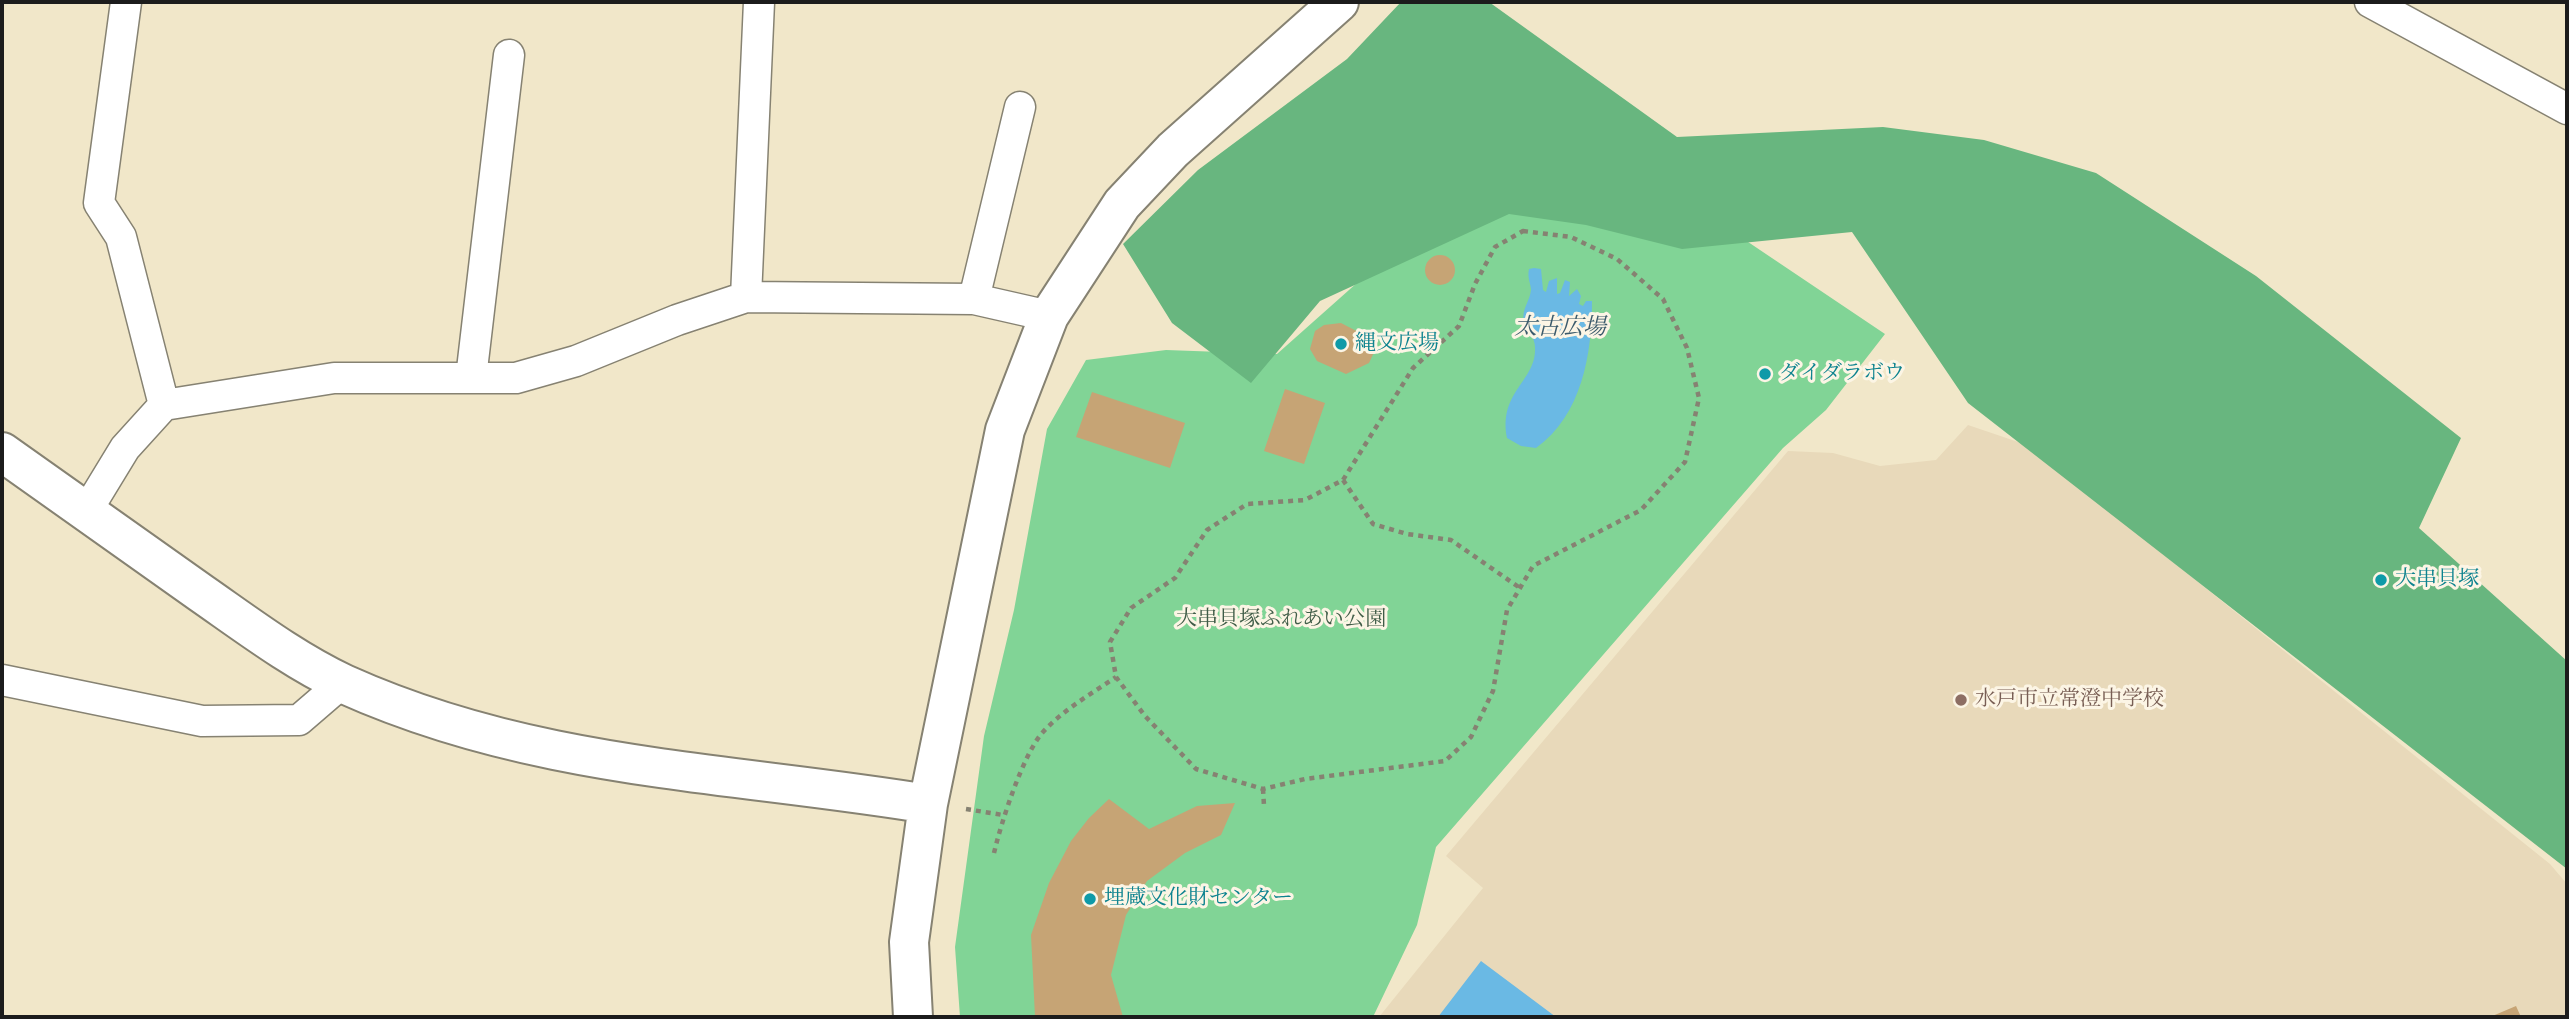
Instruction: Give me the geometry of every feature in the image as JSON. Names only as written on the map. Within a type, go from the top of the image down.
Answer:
[{"type":"street","points":[[126,2],[99,203],[121,237],[164,405]]},
{"type":"street","points":[[746,297],[759,2]]},
{"type":"street","points":[[913,1017],[909,942],[928,804],[1004,430],[1049,316],[1122,204],[1173,150],[1339,2]]},
{"type":"street","points":[[2370,2],[2567,108]]},
{"type":"street","points":[[471,378],[509,55]]},
{"type":"street","points":[[974,299],[1020,107]]},
{"type":"street","points":[[86,512],[125,448],[164,405],[334,378],[516,378],[576,361],[677,320],[746,297],[974,299],[1049,316]]},
{"type":"street","points":[[2,452],[278,647],[342,683],[404,708],[510,742],[590,759],[928,804]]},
{"type":"street","points":[[2,680],[202,721],[299,720],[342,683]]},
{"type":"path","points":[[1523,230],[1571,237],[1617,259],[1663,299],[1687,348],[1699,398],[1685,462],[1641,510],[1533,566],[1520,588],[1507,610],[1493,691],[1471,737],[1445,761],[1305,779],[1263,789],[1196,769],[1145,716],[1116,677],[1110,642],[1131,608],[1175,578],[1207,530],[1247,504],[1305,500],[1343,480],[1413,368],[1459,326],[1475,284],[1495,247],[1523,230]]},
{"type":"path","points":[[1343,480],[1373,524],[1407,534],[1451,540],[1520,588]]},
{"type":"path","points":[[994,853],[1003,815],[1041,734],[1069,709],[1116,677]]},
{"type":"path","points":[[1263,789],[1264,806]]},
{"type":"shaded area","name":"水戸市立常澄中学校","points":[[1968,425],[2027,445],[2550,864],[2567,884],[2567,1017],[1379,1017],[1483,888],[1446,856],[1788,451],[1833,453],[1880,466],[1936,460]]},
{"type":"green space","points":[[1401,2],[1489,2],[1677,137],[1883,127],[1984,140],[2096,173],[2256,276],[2461,438],[2419,528],[2567,661],[2567,869],[1968,403],[1852,232],[1682,249],[1586,225],[1509,214],[1320,301],[1251,383],[1172,323],[1123,244],[1198,170],[1347,59]]},
{"type":"green space","name":"大串貝塚ふれあい公園","points":[[1571,123],[1885,334],[1826,410],[1783,448],[1436,847],[1417,925],[1373,1017],[960,1017],[955,947],[984,736],[1014,610],[1047,429],[1086,360],[1166,350],[1277,354],[1403,242]]},
{"type":"water","name":"太古広場","points":[[1529,269],[1541,269],[1543,290],[1546,292],[1549,281],[1557,278],[1557,294],[1560,293],[1565,280],[1570,282],[1569,296],[1577,289],[1581,296],[1579,304],[1583,306],[1586,301],[1592,301],[1590,342],[1574,401],[1552,434],[1536,448],[1521,446],[1507,438],[1506,422],[1512,398],[1534,359],[1535,344],[1523,317],[1531,290]]},
{"type":"water","points":[[1481,961],[1556,1017],[1438,1017]]},
{"type":"building","points":[[1440,255],[1451,259],[1455,270],[1451,281],[1440,285],[1429,281],[1425,270],[1429,259]]},
{"type":"building","name":"縄文広場","points":[[1341,323],[1368,337],[1375,350],[1369,363],[1346,374],[1317,361],[1310,349],[1315,331],[1324,325]]},
{"type":"building","points":[[1285,389],[1325,403],[1304,464],[1264,451]]},
{"type":"building","points":[[1092,392],[1185,423],[1170,468],[1076,437]]},
{"type":"building","name":"埋蔵文化財センター","points":[[1109,799],[1149,829],[1197,806],[1235,803],[1221,835],[1185,853],[1147,881],[1126,915],[1111,975],[1123,1017],[1035,1017],[1031,935],[1049,883],[1071,841]]},
{"type":"building","points":[[2516,1006],[2521,1017],[2490,1017]]},
{"type":"place","name":"縄文広場","points":[[1341,344]]},
{"type":"place","name":"ダイダラボウ","points":[[1765,374]]},
{"type":"place","name":"大串貝塚","points":[[2381,580]]},
{"type":"place","name":"水戸市立常澄中学校","points":[[1961,700]]},
{"type":"place","name":"埋蔵文化財センター","points":[[1090,899]]}]
